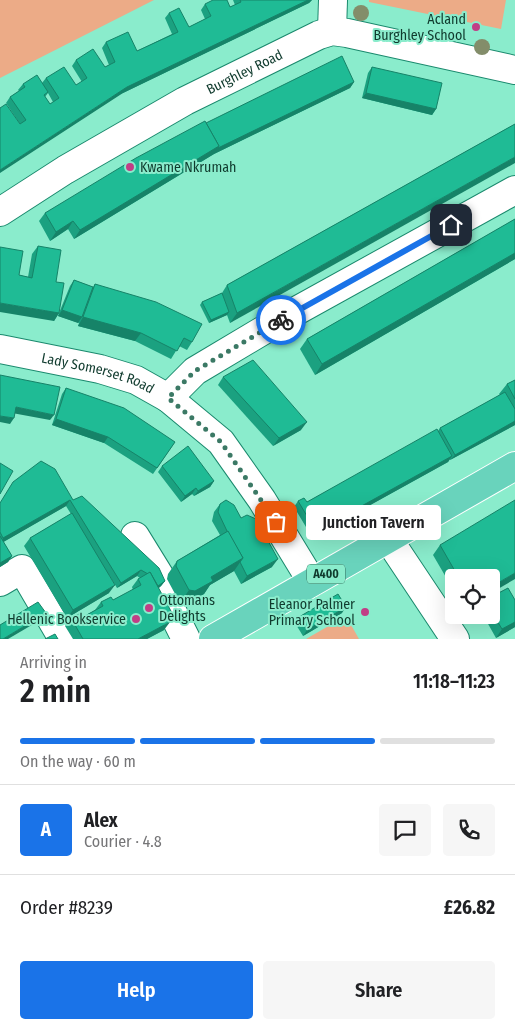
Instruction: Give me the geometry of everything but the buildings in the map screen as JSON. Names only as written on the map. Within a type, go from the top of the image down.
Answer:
[{"type":"main road","name":"A400","points":[[213,639],[389,540],[515,466]]},
{"type":"street","points":[[332,31],[333,0]]},
{"type":"street","name":"Burghley Road","points":[[0,212],[65,170],[185,101],[275,55],[332,31],[515,70]]},
{"type":"street","points":[[168,398],[195,371],[289,315],[515,190]]},
{"type":"street","name":"Lady Somerset Road","points":[[0,349],[100,369],[136,380],[168,398],[221,442],[262,500],[312,582]]},
{"type":"street","points":[[134,536],[164,583],[165,597],[186,639]]},
{"type":"street","points":[[389,540],[455,639]]},
{"type":"street","points":[[0,582],[22,569],[63,639]]},
{"type":"shaded area","points":[[0,0],[154,0],[0,78]]},
{"type":"shaded area","points":[[369,0],[506,0],[501,29],[369,2]]},
{"type":"shaded area","points":[[346,616],[359,639],[306,639]]},
{"type":"way so far","points":[[276,522],[221,442],[168,398],[195,371],[281,320]]},
{"type":"place","name":"Acland Burghley School","points":[[476,27]]},
{"type":"place","name":"Kwame Nkrumah","points":[[130,167]]},
{"type":"place","name":"Junction Tavern","points":[[276,522]]},
{"type":"place","name":"Ottomans Delights","points":[[149,608]]},
{"type":"place","name":"Eleanor Palmer Primary School","points":[[365,612]]},
{"type":"place","name":"Hellenic Bookservice","points":[[136,619]]},
{"type":"route","points":[[281,320],[451,225]]}]
